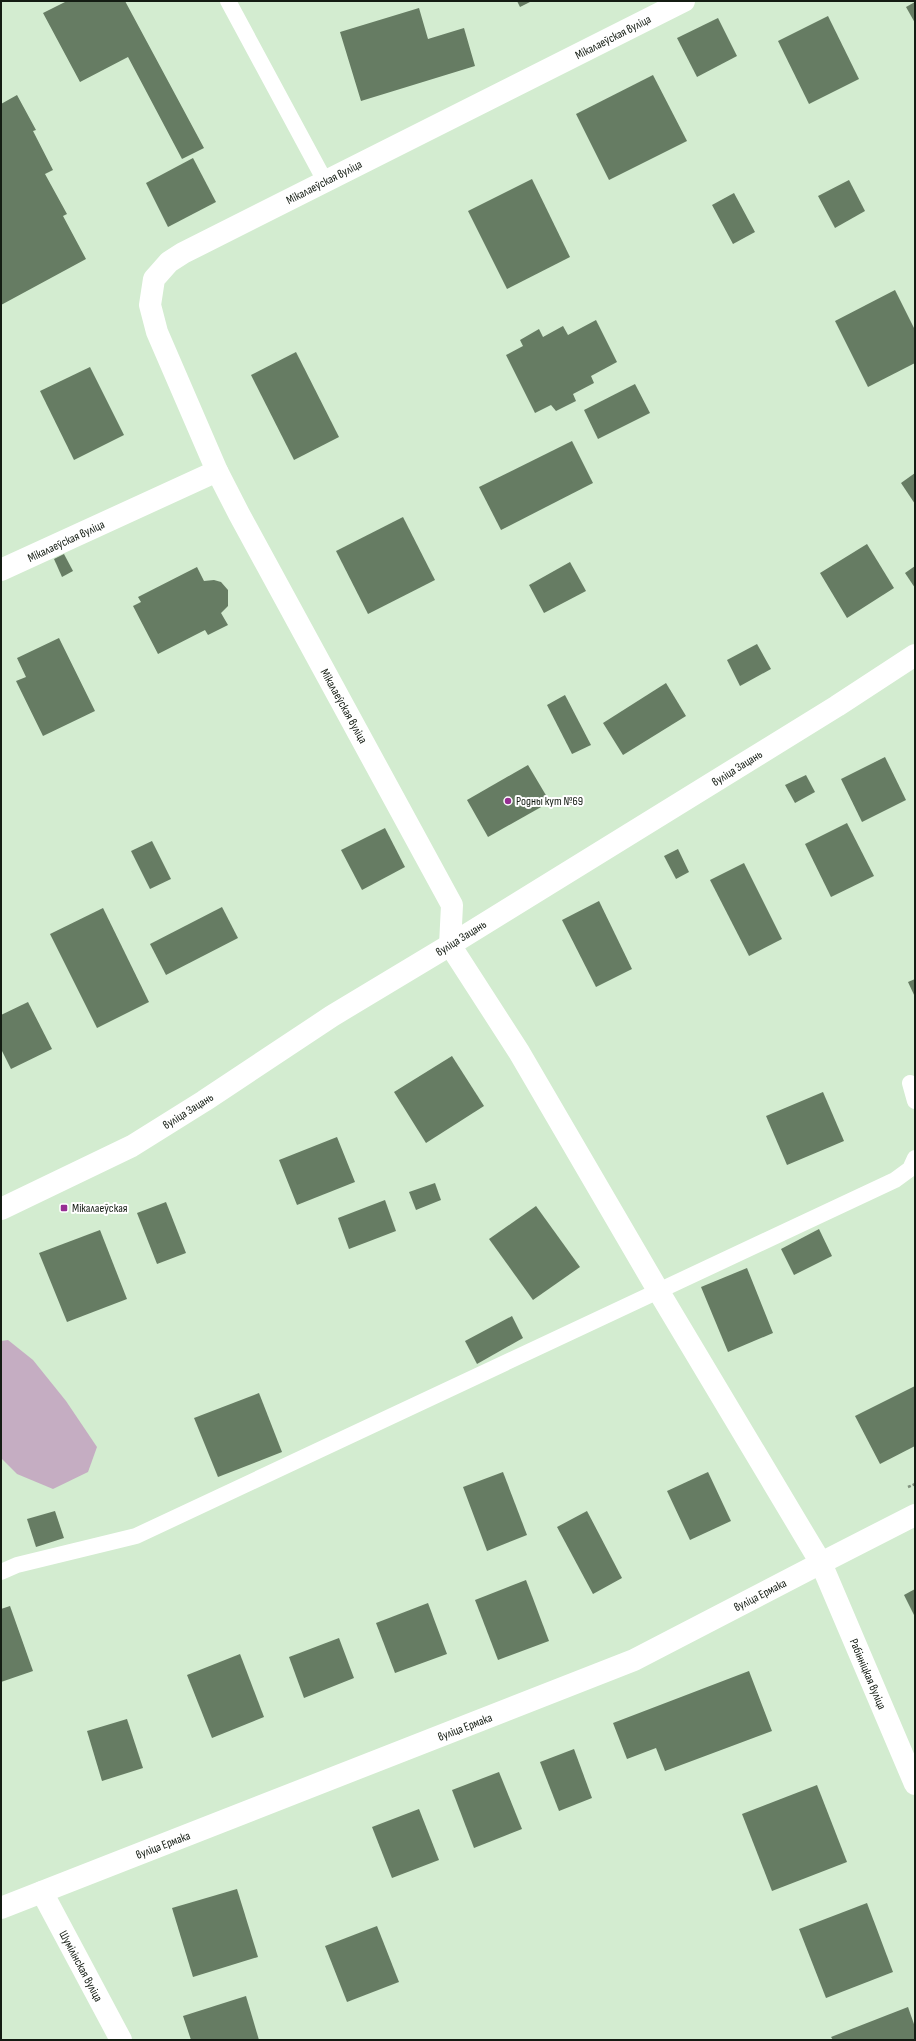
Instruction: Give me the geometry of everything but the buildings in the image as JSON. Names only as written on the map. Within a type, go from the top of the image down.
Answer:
[{"type":"street","name":"Мікалаеўская вуліца","points":[[450,945],[452,905],[217,471],[157,332],[150,305],[154,279],[168,262],[183,253],[684,1]]},
{"type":"street","name":"Мікалаеўская вуліца","points":[[1,570],[217,471]]},
{"type":"street","name":"вуліца Зацань","points":[[1,1209],[132,1146],[204,1101],[332,1016],[450,945],[837,706],[915,655]]},
{"type":"street","name":"Рабінніцкая вуліца","points":[[450,945],[519,1052],[659,1292],[821,1563],[915,1784]]},
{"type":"street","name":"вуліца Ермака","points":[[1,1908],[634,1660],[915,1515]]},
{"type":"street","name":"Шумілінская вуліца","points":[[42,1892],[121,2040]]},
{"type":"lane","points":[[228,1],[325,181]]},
{"type":"lane","points":[[910,1082],[915,1101]]},
{"type":"lane","points":[[1,1572],[17,1566],[136,1536],[895,1180],[910,1169],[915,1158]]},
{"type":"shaded area","points":[[8,1340],[33,1360],[66,1401],[97,1447],[88,1472],[53,1489],[17,1474],[1,1458],[1,1341]]},
{"type":"place","name":"Родны кут №69","points":[[508,801]]},
{"type":"place","name":"Мікалаеўская","points":[[64,1208]]}]
